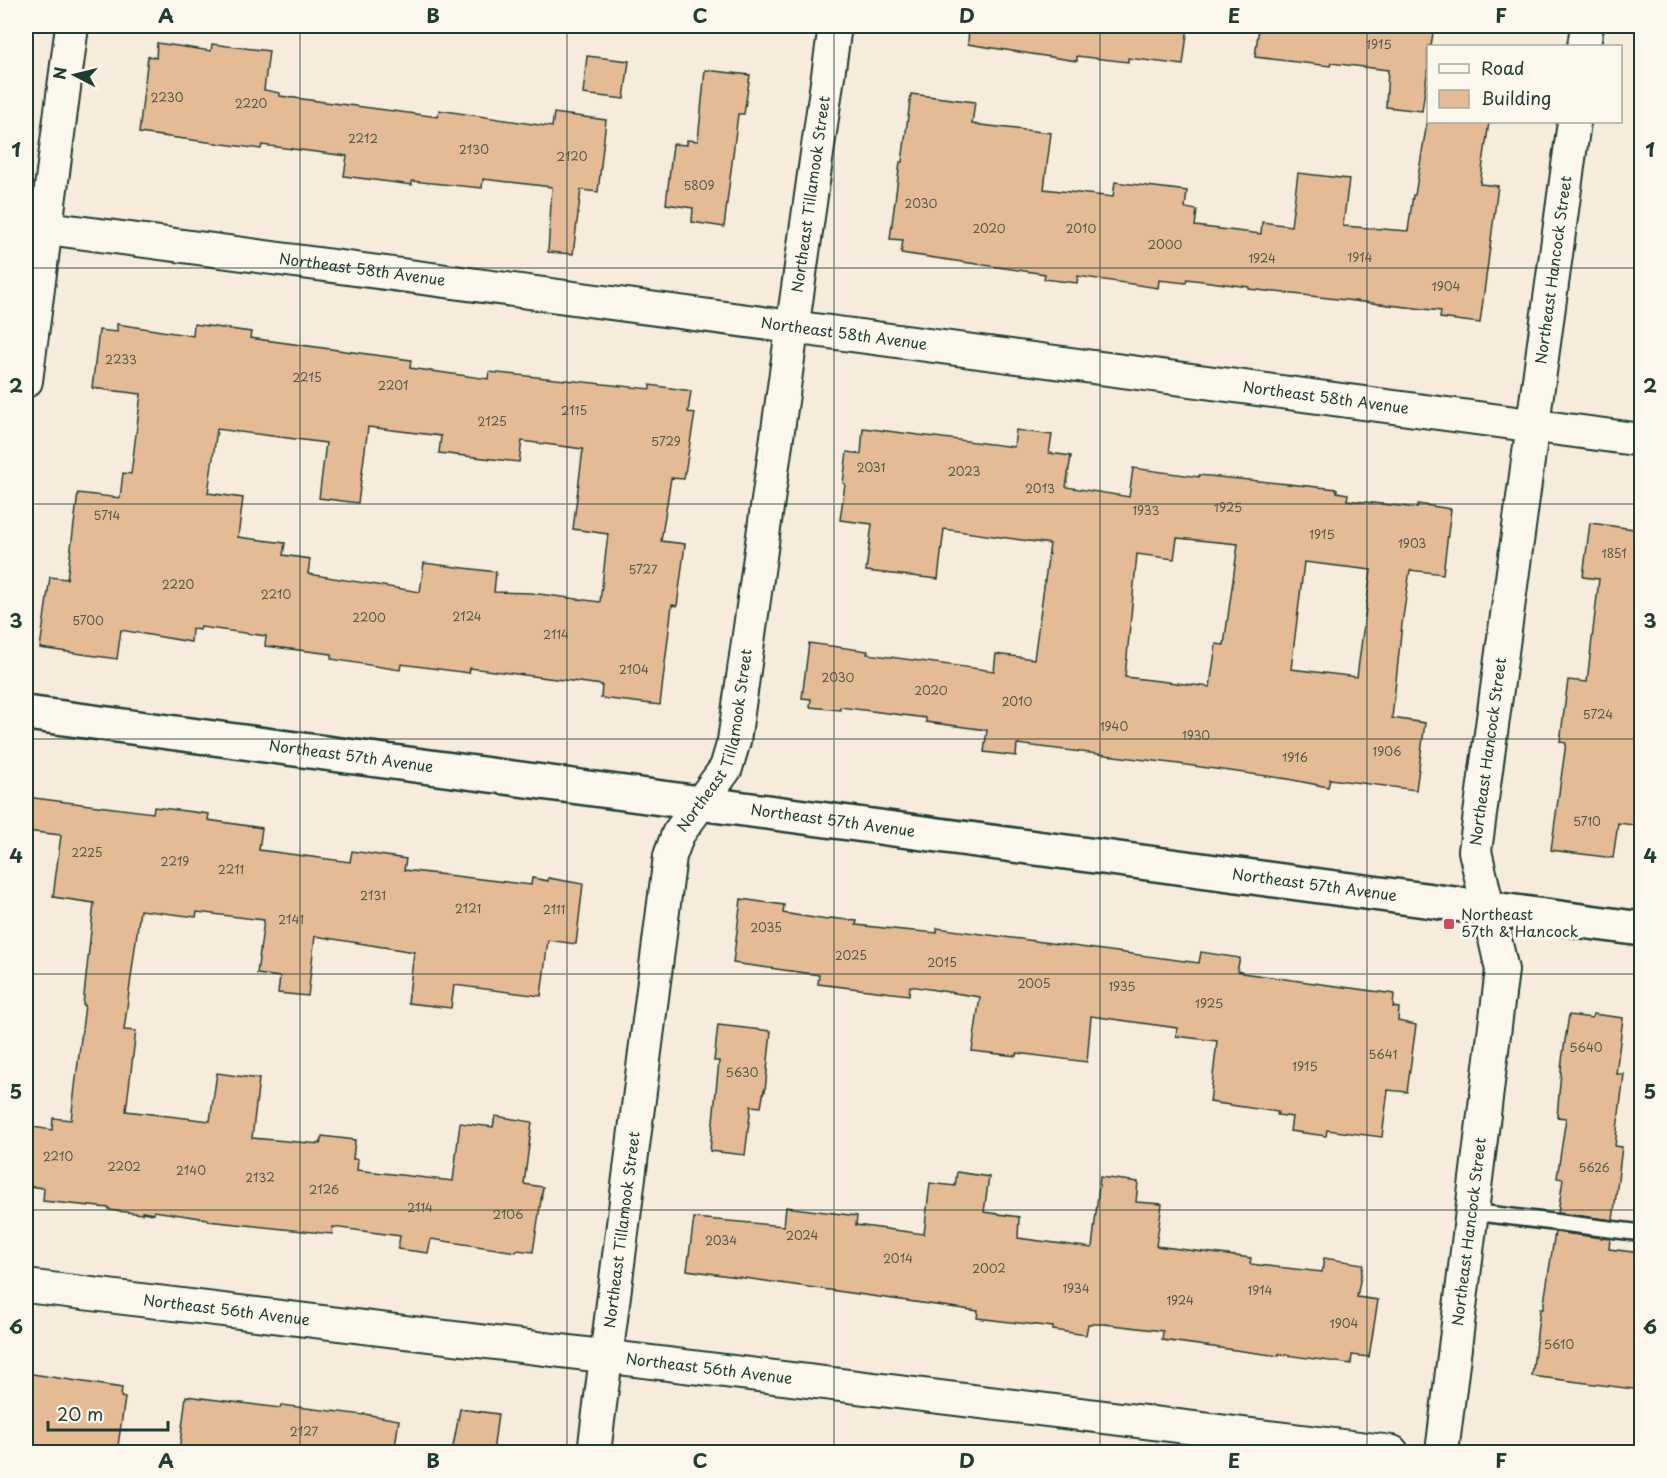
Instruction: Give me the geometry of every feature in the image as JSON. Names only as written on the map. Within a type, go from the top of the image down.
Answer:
[{"type":"main road","name":"Northeast 57th Avenue","points":[[26,713],[1641,928]]},
{"type":"street","points":[[26,381],[72,26]]},
{"type":"street","name":"Northeast Tillamook Street","points":[[594,1452],[670,855],[678,834],[726,768],[734,741],[835,26]]},
{"type":"street","points":[[1584,45],[1587,26]]},
{"type":"street","name":"Northeast Hancock Street","points":[[1442,1452],[1502,970],[1475,851],[1574,123]]},
{"type":"street","name":"Northeast 58th Avenue","points":[[47,228],[1641,440]]},
{"type":"street","name":"Northeast 56th Avenue","points":[[26,1286],[1392,1452]]},
{"type":"lane","points":[[1472,1212],[1641,1233]]},
{"type":"building","points":[[969,26],[1188,26],[1183,65],[1128,58],[1128,62],[1077,56],[1077,61],[968,44]]},
{"type":"building","points":[[1259,26],[1434,26],[1431,45],[1427,45],[1427,74],[1422,111],[1386,107],[1388,70],[1255,57]]},
{"type":"building","points":[[157,43],[211,51],[212,44],[269,51],[264,90],[280,93],[280,96],[438,117],[439,110],[552,127],[554,113],[606,120],[598,192],[581,190],[573,254],[548,252],[552,187],[483,179],[482,188],[412,181],[412,185],[344,176],[347,156],[262,145],[261,149],[139,133],[148,56],[156,58]]},
{"type":"building","points":[[587,56],[629,61],[624,99],[583,94]]},
{"type":"building","points":[[705,70],[750,75],[744,114],[738,114],[724,227],[692,222],[693,208],[666,204],[673,144],[687,145],[687,140],[698,141]]},
{"type":"building","points":[[911,94],[975,102],[972,124],[1051,133],[1044,189],[1113,197],[1115,182],[1187,191],[1185,208],[1197,210],[1195,226],[1261,234],[1262,222],[1291,226],[1298,173],[1349,179],[1343,226],[1408,231],[1427,122],[1489,123],[1480,184],[1498,186],[1480,323],[1440,318],[1441,311],[1249,289],[1249,287],[1187,279],[1186,283],[1159,280],[1158,288],[1078,276],[1077,283],[1044,279],[1045,274],[901,253],[903,240],[890,239],[900,162],[902,162]]},
{"type":"building","points":[[117,324],[193,336],[194,324],[251,332],[250,338],[411,360],[410,368],[488,379],[489,372],[650,389],[650,385],[691,391],[688,412],[695,413],[684,479],[671,478],[661,541],[685,544],[677,606],[672,605],[660,705],[601,698],[602,685],[470,668],[469,673],[401,664],[400,670],[331,659],[332,654],[265,646],[266,636],[201,627],[200,630],[192,629],[191,642],[121,630],[117,659],[40,648],[50,577],[67,579],[78,493],[120,498],[123,473],[131,474],[141,394],[92,388],[99,330],[117,332]],"holes":[[[368,427],[441,436],[439,453],[519,462],[522,441],[583,449],[573,529],[608,534],[600,602],[531,593],[494,592],[496,572],[424,563],[420,592],[308,574],[310,559],[283,555],[285,543],[238,537],[243,498],[208,493],[217,429],[326,443],[319,498],[358,503]]]},
{"type":"building","points":[[863,428],[1014,447],[1016,430],[1052,435],[1049,453],[1071,456],[1066,487],[1129,497],[1133,468],[1199,477],[1199,475],[1337,489],[1337,492],[1348,494],[1347,500],[1417,508],[1418,504],[1451,509],[1443,574],[1410,570],[1402,624],[1392,718],[1425,723],[1416,790],[1330,779],[1328,787],[1288,779],[1017,744],[1016,756],[984,752],[987,730],[926,722],[926,718],[840,707],[840,710],[810,707],[811,699],[802,698],[809,643],[868,651],[867,654],[994,671],[996,654],[1034,659],[1050,544],[944,529],[938,579],[866,571],[872,524],[840,520],[847,452],[861,454]],"holes":[[[1177,538],[1238,544],[1224,645],[1216,644],[1210,687],[1125,677],[1137,554],[1174,559]],[[1304,562],[1371,570],[1357,677],[1291,669]]]},
{"type":"building","points":[[1590,523],[1641,530],[1641,826],[1618,823],[1613,858],[1551,850],[1566,743],[1560,742],[1568,680],[1587,682],[1599,579],[1583,577]]},
{"type":"building","points":[[26,797],[153,813],[154,807],[209,814],[208,820],[262,828],[259,850],[350,862],[352,851],[406,859],[404,870],[531,885],[532,878],[548,881],[548,878],[583,884],[576,944],[548,940],[541,996],[454,985],[451,1008],[408,1003],[414,952],[315,936],[308,996],[278,993],[280,977],[257,974],[264,920],[197,912],[196,917],[140,910],[124,1030],[136,1031],[126,1111],[210,1121],[217,1073],[259,1079],[252,1138],[320,1144],[322,1136],[355,1140],[353,1159],[358,1159],[357,1170],[453,1181],[460,1123],[493,1127],[495,1116],[532,1122],[524,1184],[543,1187],[533,1252],[517,1250],[516,1252],[431,1239],[428,1253],[398,1249],[400,1236],[333,1227],[332,1234],[207,1221],[207,1219],[154,1211],[154,1214],[142,1212],[142,1214],[109,1210],[109,1208],[43,1201],[44,1188],[26,1186],[33,1127],[52,1130],[53,1118],[71,1120],[85,1005],[83,1005],[94,903],[53,897],[61,835],[26,831]]},
{"type":"building","points":[[741,899],[784,905],[783,913],[827,920],[830,918],[857,921],[856,925],[937,933],[937,928],[1199,963],[1201,952],[1240,958],[1237,971],[1242,973],[1394,994],[1393,1007],[1399,1008],[1398,1021],[1416,1025],[1407,1092],[1388,1090],[1382,1137],[1327,1130],[1326,1136],[1290,1131],[1292,1117],[1277,1115],[1278,1112],[1210,1102],[1217,1041],[1176,1036],[1177,1028],[1091,1016],[1087,1062],[1017,1053],[1016,1056],[972,1051],[980,997],[910,986],[909,995],[818,984],[819,975],[733,963]]},
{"type":"building","points":[[1593,1014],[1623,1018],[1616,1074],[1624,1074],[1615,1146],[1622,1147],[1613,1220],[1558,1213],[1563,1179],[1557,1178],[1566,1118],[1557,1117],[1569,1015],[1592,1018]]},
{"type":"building","points":[[718,1025],[771,1031],[765,1091],[761,1107],[751,1106],[745,1155],[710,1151],[719,1061],[714,1061]]},
{"type":"building","points":[[957,1172],[989,1177],[984,1212],[1019,1217],[1018,1238],[1092,1248],[1100,1177],[1138,1182],[1136,1202],[1162,1204],[1156,1246],[1251,1258],[1250,1264],[1322,1272],[1324,1258],[1363,1264],[1357,1297],[1378,1300],[1369,1357],[1352,1355],[1351,1364],[1279,1354],[1279,1356],[1162,1340],[1163,1331],[1104,1324],[1088,1324],[1086,1335],[1053,1330],[1053,1327],[977,1318],[978,1311],[687,1270],[694,1218],[784,1226],[786,1207],[857,1216],[856,1225],[924,1234],[930,1183],[955,1186]]},
{"type":"building","points":[[1555,1232],[1610,1239],[1609,1249],[1641,1253],[1641,1390],[1532,1376],[1540,1309],[1543,1309]]},
{"type":"building","points":[[26,1373],[122,1388],[121,1397],[125,1398],[117,1452],[26,1452]]},
{"type":"building","points":[[186,1396],[280,1408],[281,1405],[364,1414],[399,1420],[394,1452],[179,1452]]},
{"type":"building","points":[[460,1409],[498,1414],[493,1452],[452,1452]]},
{"type":"place","name":"Northeast 57th & Hancock","points":[[1449,924]]}]
